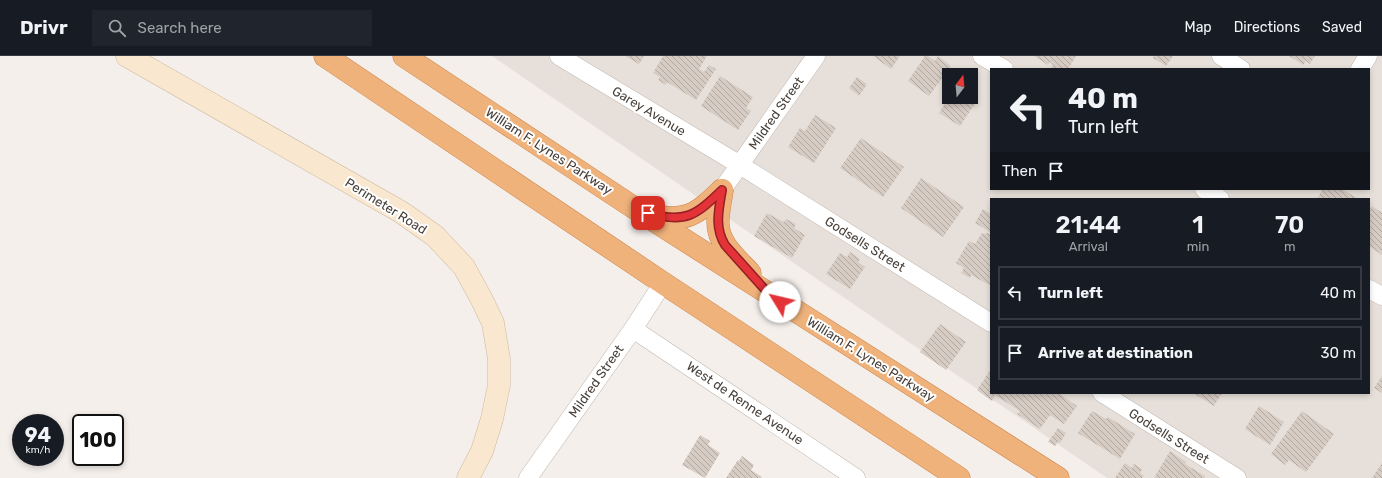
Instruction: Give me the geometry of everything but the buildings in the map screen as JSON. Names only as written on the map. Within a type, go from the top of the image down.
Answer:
[{"type":"highway","points":[[325,56],[663,283],[959,478]]},
{"type":"highway","name":"William F. Lynes Parkway","points":[[404,56],[639,211],[1058,478]]},
{"type":"highway","points":[[639,211],[664,218],[689,216],[705,207],[722,190]]},
{"type":"highway","points":[[722,190],[718,221],[721,239],[768,293]]},
{"type":"street","name":"Perimeter Road","points":[[127,56],[401,212],[435,236],[464,267],[493,324],[498,359],[499,385],[492,419],[482,451],[468,478]]},
{"type":"street","name":"Garey Avenue","points":[[559,56],[740,165]]},
{"type":"street","name":"Mildred Street","points":[[722,190],[816,56]]},
{"type":"street","points":[[982,56],[1002,68]]},
{"type":"street","points":[[1221,56],[1239,68]]},
{"type":"street","points":[[1361,68],[1368,56]]},
{"type":"street","name":"Godsells Street","points":[[740,165],[990,322]]},
{"type":"street","points":[[1206,190],[1218,198]]},
{"type":"street","name":"Mildred Street","points":[[528,478],[633,329],[663,283]]},
{"type":"street","points":[[1370,290],[1382,296]]},
{"type":"street","name":"West de Renne Avenue","points":[[633,329],[856,478]]},
{"type":"street","name":"Godsells Street","points":[[1104,394],[1237,478]]},
{"type":"shaded area","points":[[492,56],[1382,56],[1382,478],[1107,478]]},
{"type":"route","points":[[648,213],[664,218],[681,218],[689,216],[705,207],[722,190],[718,215],[718,227],[721,239],[768,293],[780,302]]}]
